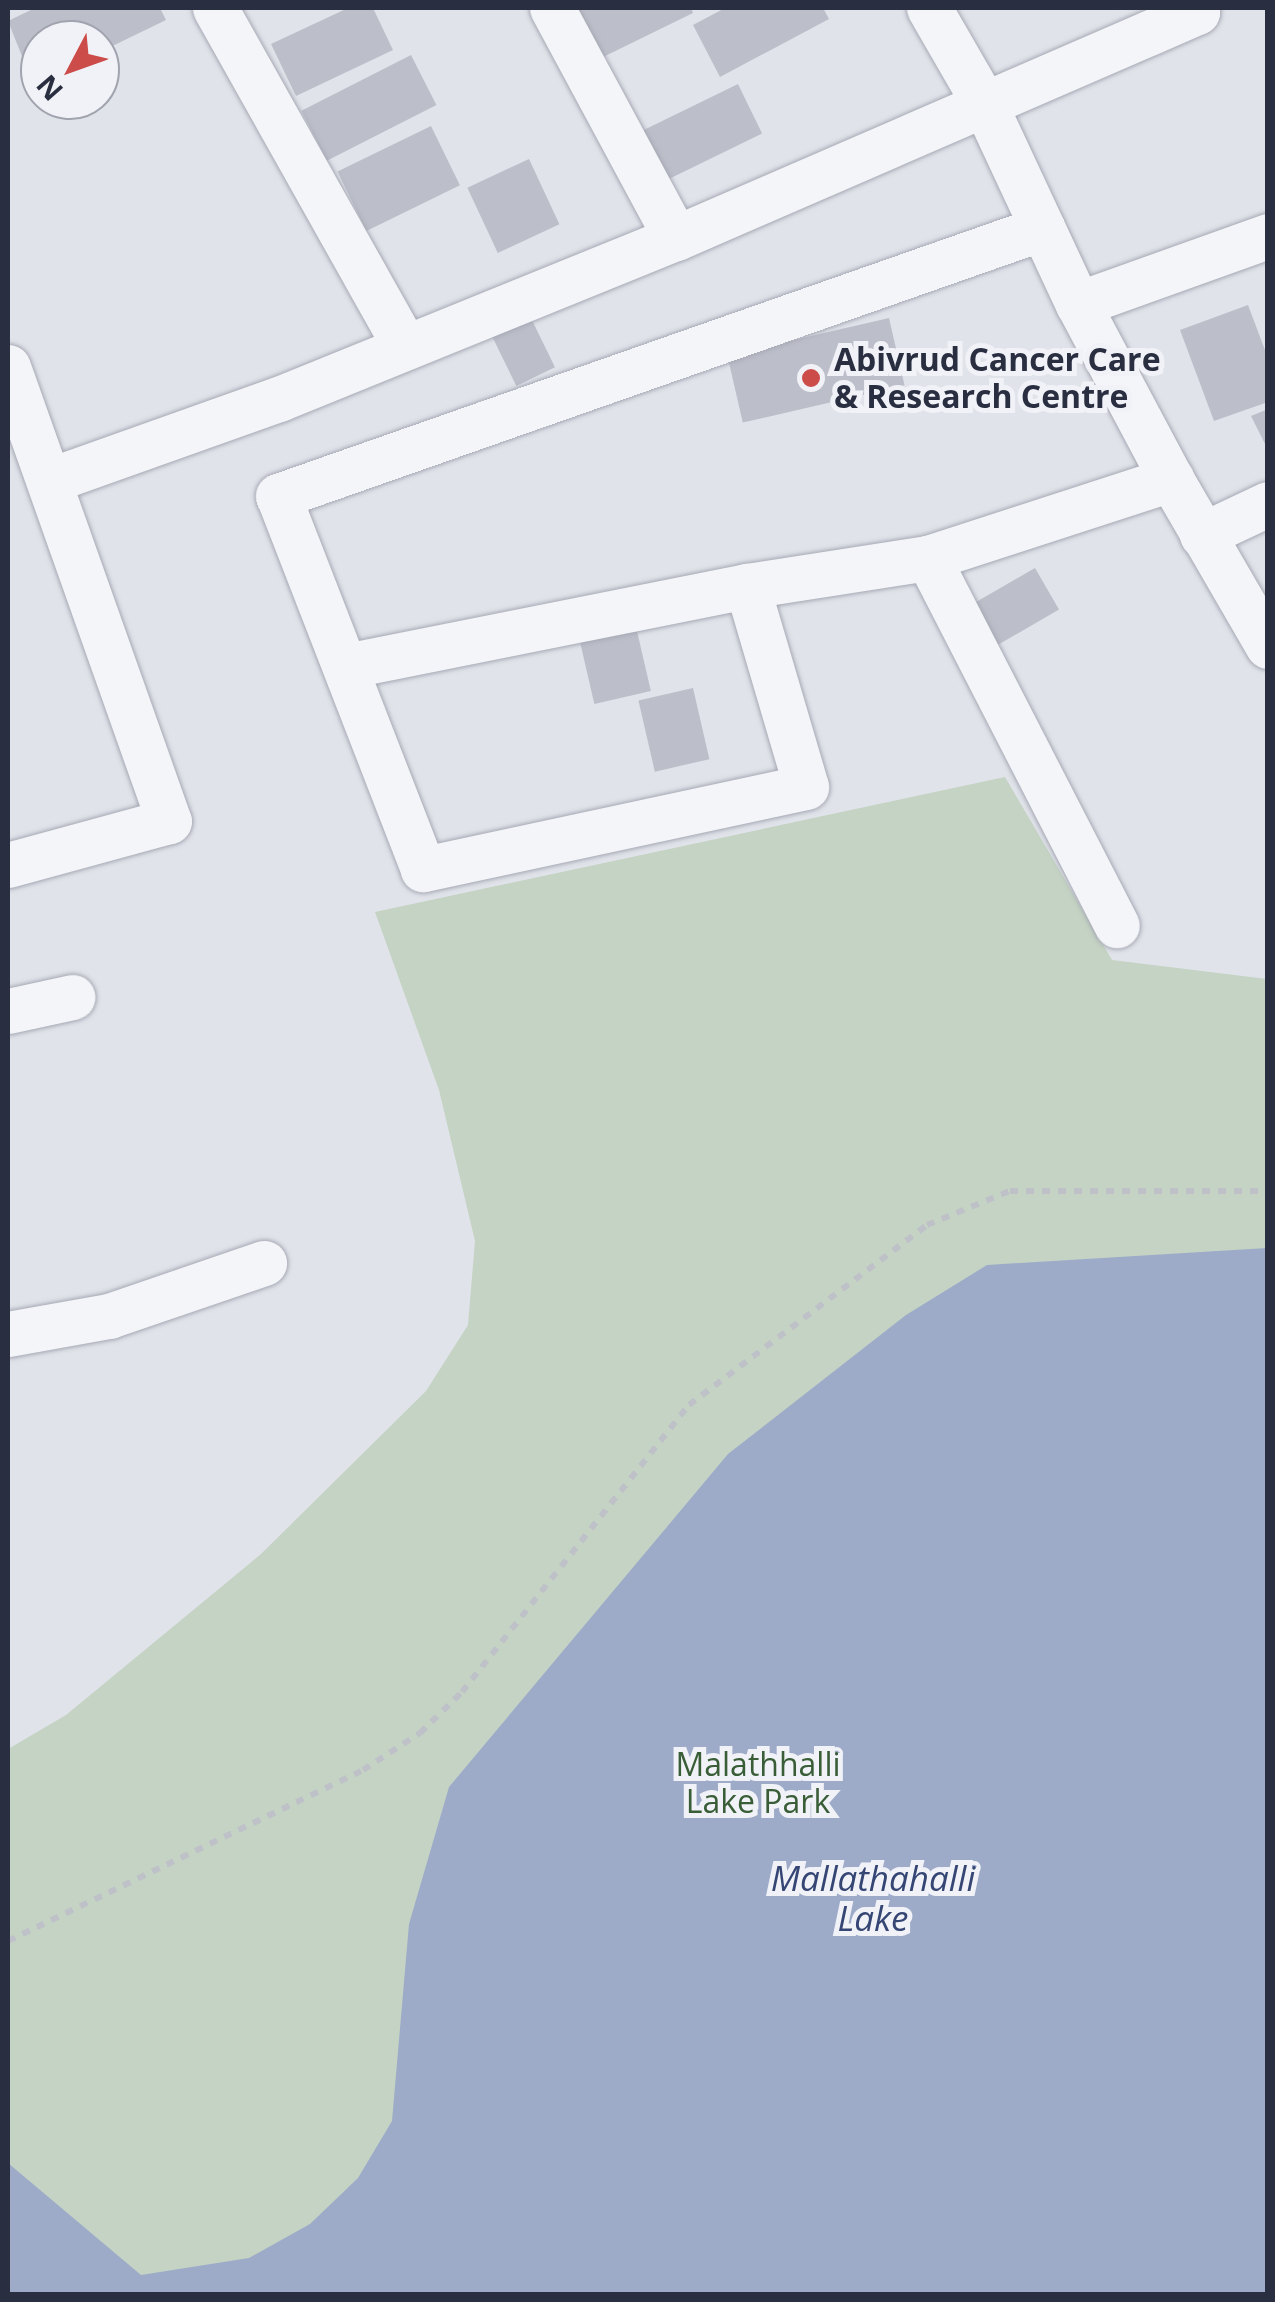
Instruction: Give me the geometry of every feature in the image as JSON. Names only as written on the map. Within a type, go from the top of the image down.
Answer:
[{"type":"street","points":[[215,8],[404,345]]},
{"type":"street","points":[[552,8],[676,238]]},
{"type":"street","points":[[928,8],[985,105],[1078,304],[1171,479],[1268,646]]},
{"type":"street","points":[[52,480],[280,399],[404,345],[676,238],[1198,12],[1196,8]]},
{"type":"street","points":[[747,586],[806,787],[424,869],[278,496],[1042,228]]},
{"type":"street","points":[[1078,304],[1268,236]]},
{"type":"street","points":[[8,367],[52,480],[170,822],[8,865]]},
{"type":"street","points":[[346,666],[747,586],[928,558],[1171,479]]},
{"type":"street","points":[[1202,535],[1268,504]]},
{"type":"street","points":[[928,558],[1117,925]]},
{"type":"street","points":[[8,1011],[72,997]]},
{"type":"street","points":[[8,1334],[110,1316],[264,1264]]},
{"type":"path","points":[[8,1941],[362,1770],[420,1734],[462,1692],[689,1405],[926,1225],[978,1199],[1010,1192],[1268,1192]]},
{"type":"green space","name":"Malathhalli Lake Park","points":[[1005,777],[1112,960],[1267,979],[1267,2294],[8,2294],[8,1749],[66,1715],[261,1554],[426,1391],[468,1325],[475,1241],[439,1090],[375,912]]},
{"type":"water","name":"Mallathahalli Lake","points":[[1267,1248],[1267,2294],[8,2294],[8,2163],[141,2275],[249,2258],[310,2224],[358,2178],[392,2121],[409,1924],[449,1787],[728,1454],[906,1315],[987,1265]]},
{"type":"building","points":[[35,8],[160,8],[166,20],[120,42],[120,20],[20,20],[20,51],[8,21]]},
{"type":"building","points":[[348,8],[373,8],[393,50],[296,96],[271,44]]},
{"type":"building","points":[[574,8],[691,8],[693,13],[599,59]]},
{"type":"building","points":[[725,8],[823,8],[829,19],[720,77],[693,25]]},
{"type":"building","points":[[411,55],[436,105],[327,161],[301,111]]},
{"type":"building","points":[[738,84],[762,133],[663,182],[639,132]]},
{"type":"building","points":[[431,126],[460,185],[366,231],[338,172]]},
{"type":"building","points":[[529,159],[559,224],[498,253],[467,188]]},
{"type":"building","points":[[1248,305],[1268,358],[1268,402],[1214,421],[1180,330]]},
{"type":"building","points":[[530,316],[555,367],[516,386],[491,335]]},
{"type":"building","points":[[889,318],[905,385],[743,423],[727,355]]},
{"type":"building","points":[[1268,409],[1268,450],[1251,416]]},
{"type":"building","points":[[1035,568],[1059,610],[996,646],[972,604]]},
{"type":"building","points":[[634,618],[651,691],[594,704],[577,631]]},
{"type":"building","points":[[693,688],[709,759],[655,772],[638,701]]},
{"type":"place","name":"Abivrud Cancer Care & Research Centre","points":[[811,378]]}]
